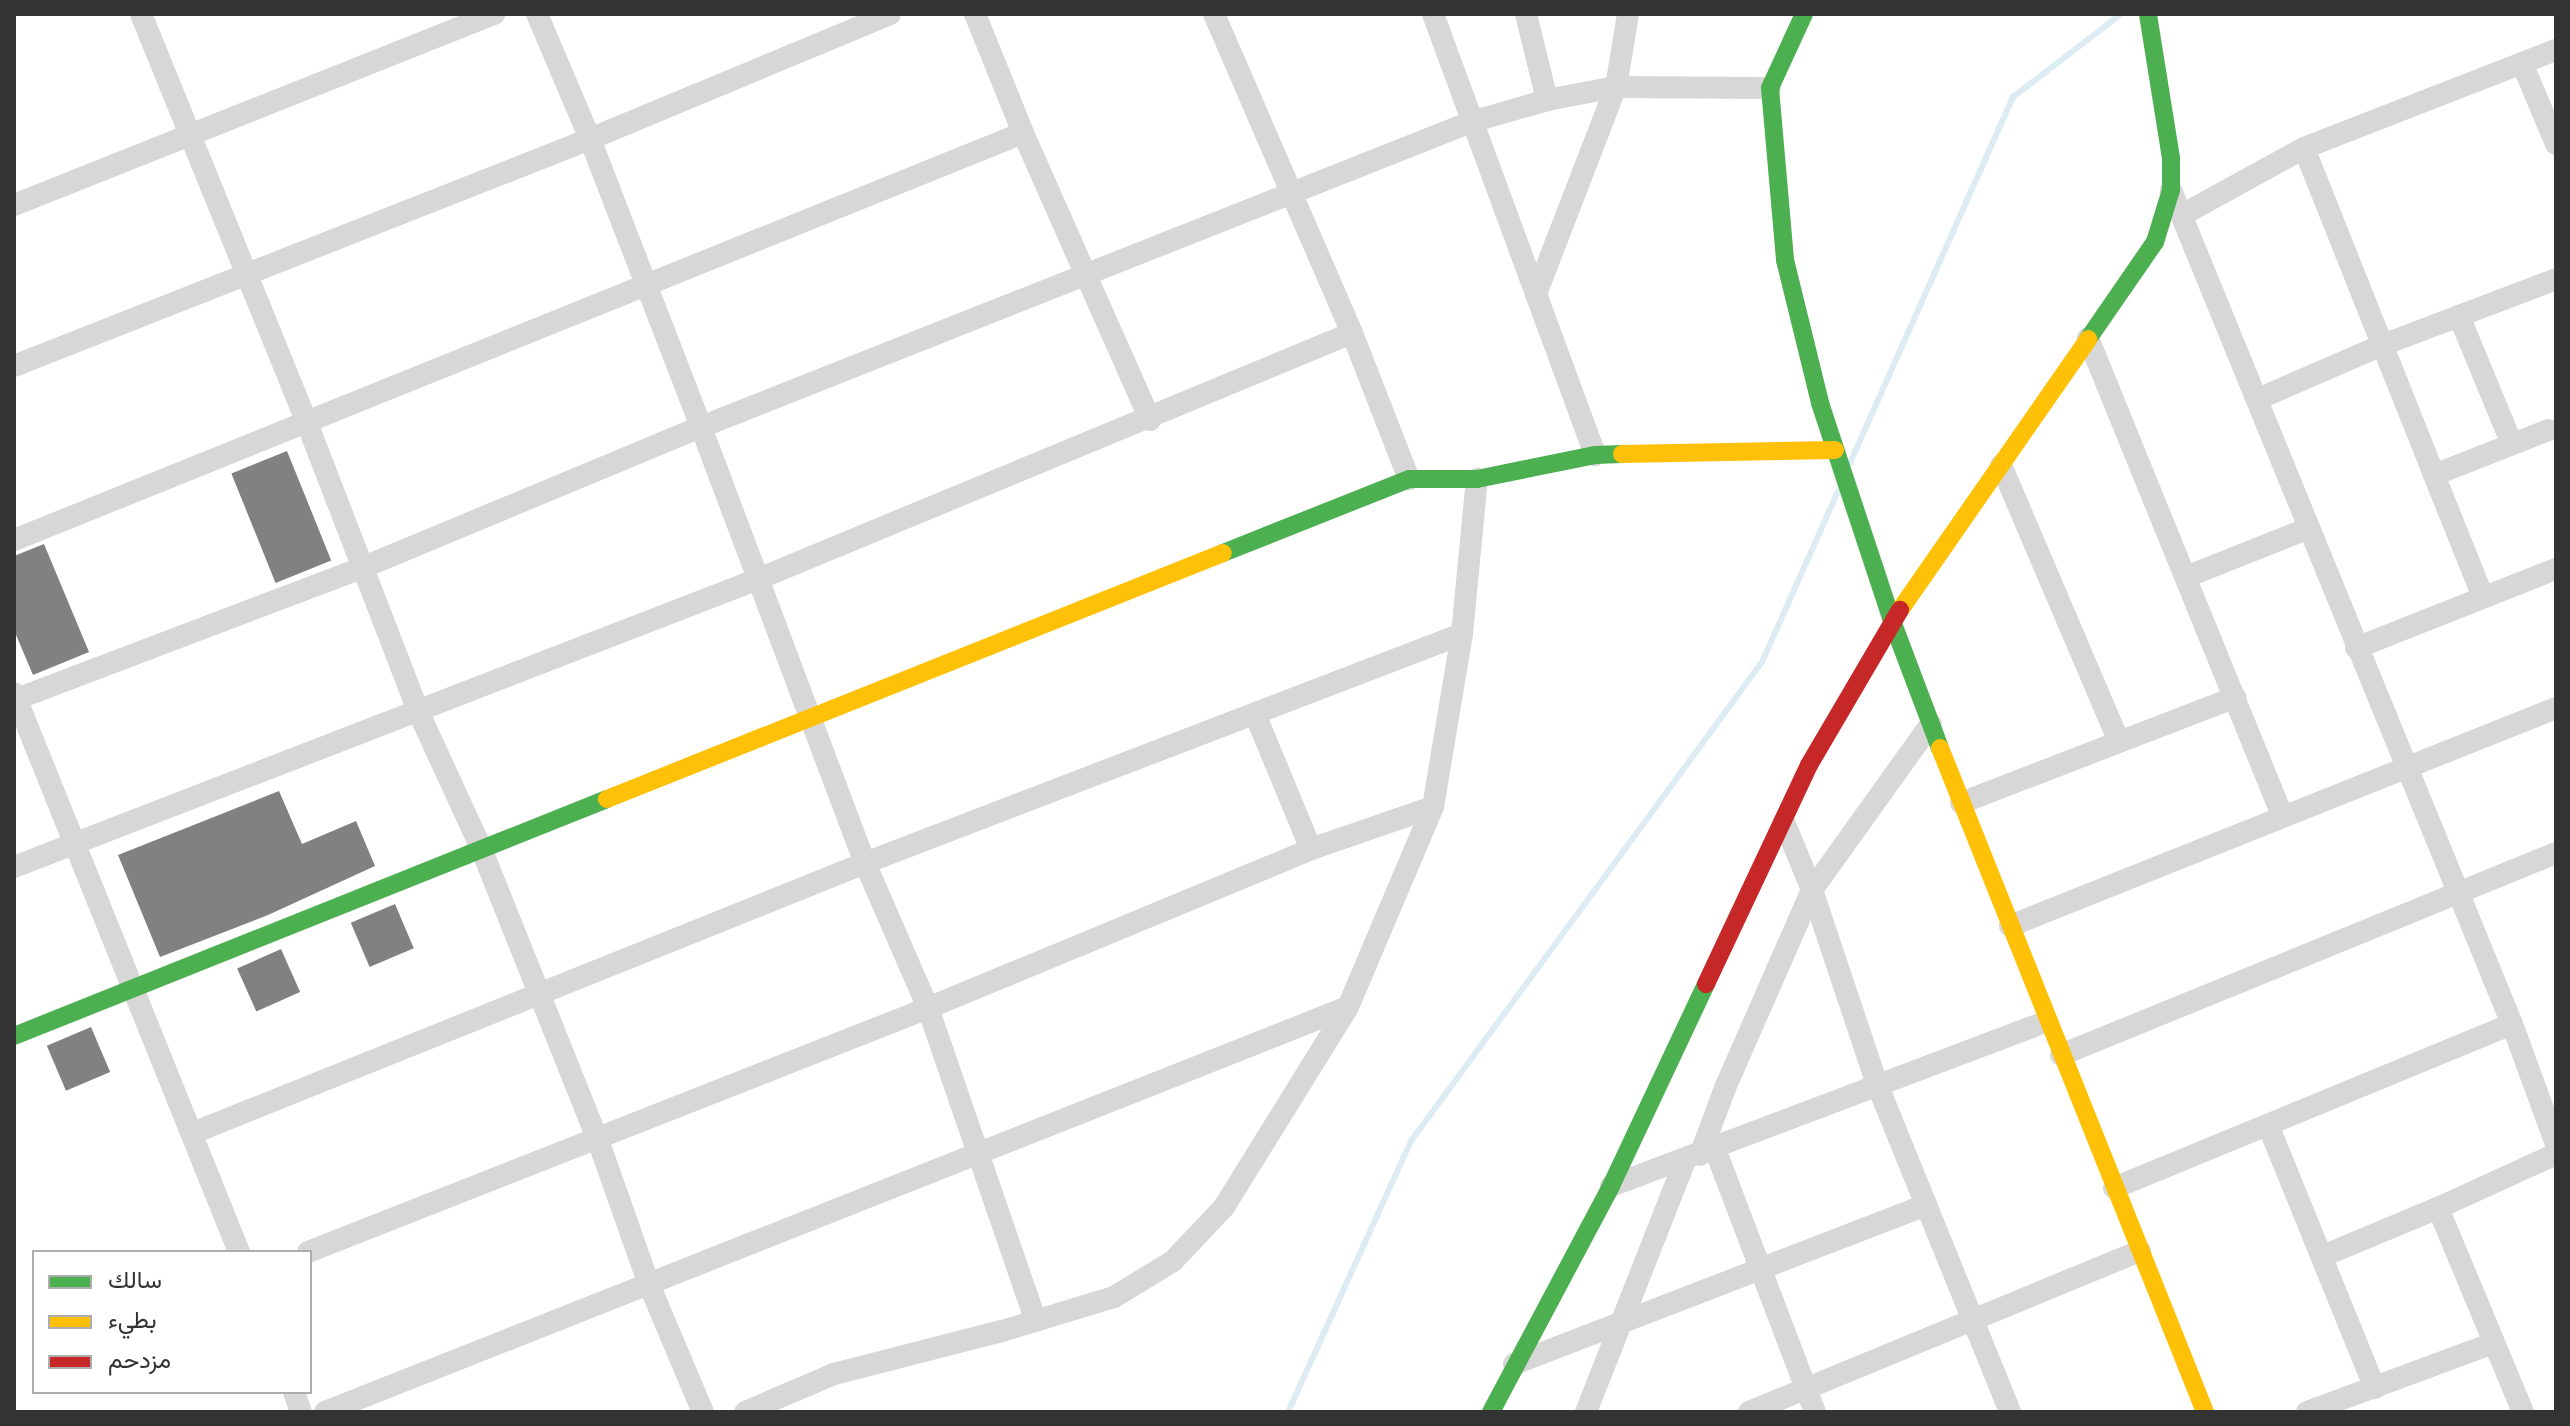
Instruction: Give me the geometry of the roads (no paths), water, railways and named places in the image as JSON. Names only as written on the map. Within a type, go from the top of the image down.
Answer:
[{"type":"street","points":[[141,14],[249,276],[418,711],[481,848],[598,1140],[648,1282],[703,1412]]},
{"type":"street","points":[[14,205],[494,14]]},
{"type":"street","points":[[537,14],[590,139],[865,863],[928,1008],[1036,1321]]},
{"type":"street","points":[[14,366],[249,276],[590,139],[890,14]]},
{"type":"street","points":[[975,14],[1023,133],[1150,420]]},
{"type":"street","points":[[1214,14],[1352,333],[1409,479]]},
{"type":"street","points":[[1433,14],[1595,455]]},
{"type":"street","points":[[1526,14],[1547,100]]},
{"type":"street","points":[[1536,294],[1616,87],[1628,14]]},
{"type":"street","points":[[1804,14],[1770,88],[1785,260],[1835,450],[1892,621],[1961,803],[2205,1412]]},
{"type":"street","points":[[2148,14],[2163,91],[2171,190],[2512,1024],[2556,1144]]},
{"type":"street","points":[[2182,215],[2304,148],[2556,50]]},
{"type":"street","points":[[2522,63],[2556,144]]},
{"type":"street","points":[[238,1250],[15,697],[364,567],[701,427],[1471,122],[1547,100],[1616,87],[1770,88]]},
{"type":"street","points":[[14,540],[1023,133]]},
{"type":"street","points":[[2304,148],[2380,346],[2483,597]]},
{"type":"street","points":[[1491,1412],[1611,1186],[1809,765],[1892,621],[2155,242],[2171,190]]},
{"type":"street","points":[[2258,399],[2380,346],[2556,279]]},
{"type":"street","points":[[2459,316],[2512,444]]},
{"type":"street","points":[[14,867],[758,579],[1150,420],[1352,333]]},
{"type":"street","points":[[2088,338],[2282,815]]},
{"type":"street","points":[[2434,475],[2512,444],[2553,436]]},
{"type":"street","points":[[14,1036],[1409,479],[1477,479],[1595,455],[1835,450]]},
{"type":"street","points":[[2001,465],[2119,741]]},
{"type":"street","points":[[745,1412],[834,1374],[1036,1321],[1114,1297],[1173,1261],[1224,1207],[1348,1007],[1433,807],[1462,634],[1477,479]]},
{"type":"street","points":[[2186,577],[2309,528]]},
{"type":"street","points":[[2356,648],[2556,569]]},
{"type":"street","points":[[193,1133],[865,863],[1462,634]]},
{"type":"street","points":[[1961,803],[2235,697]]},
{"type":"street","points":[[2010,926],[2556,708]]},
{"type":"street","points":[[1255,714],[1311,849]]},
{"type":"street","points":[[1586,1412],[1619,1326],[1700,1155],[1725,1088],[1812,890],[1931,724]]},
{"type":"street","points":[[312,1250],[928,1008],[1311,849],[1433,807]]},
{"type":"street","points":[[1784,822],[1812,890],[1877,1084],[2010,1412]]},
{"type":"street","points":[[2061,1055],[2556,853]]},
{"type":"street","points":[[325,1412],[1348,1007]]},
{"type":"street","points":[[1611,1186],[1700,1155],[1877,1084],[2047,1021]]},
{"type":"street","points":[[2114,1188],[2512,1024]]},
{"type":"street","points":[[2268,1125],[2375,1388]]},
{"type":"street","points":[[2323,1256],[2556,1154]]},
{"type":"street","points":[[1700,1155],[1760,1267],[1815,1412]]},
{"type":"street","points":[[1514,1364],[1926,1205]]},
{"type":"street","points":[[2438,1208],[2523,1412]]},
{"type":"street","points":[[1749,1412],[1972,1317],[2140,1251]]},
{"type":"street","points":[[2307,1412],[2494,1343]]},
{"type":"waterway","points":[[1850,463],[2013,97],[2121,14]]},
{"type":"waterway","points":[[1288,1412],[1411,1141],[1762,662],[1838,491]]}]
